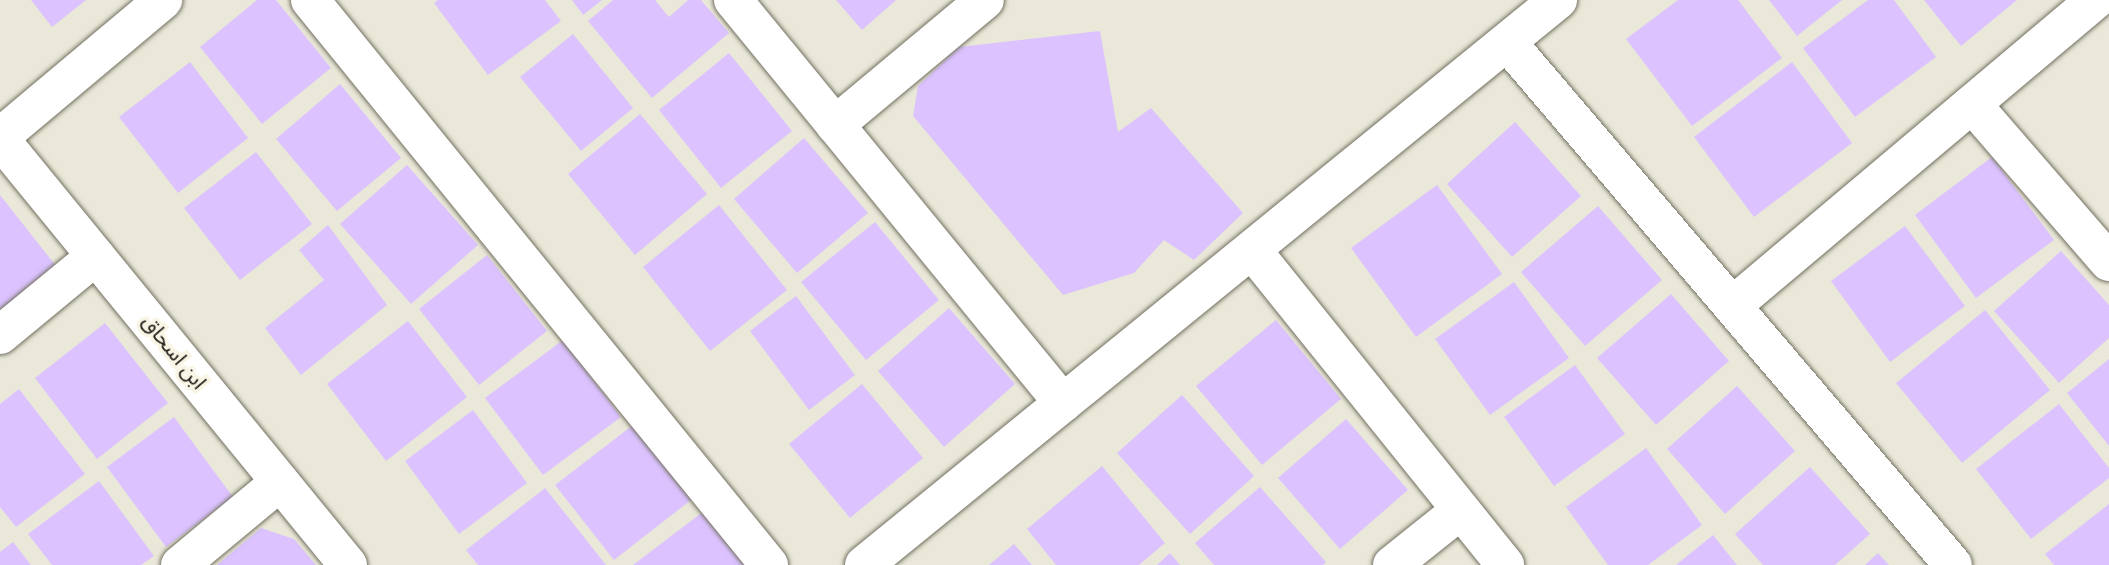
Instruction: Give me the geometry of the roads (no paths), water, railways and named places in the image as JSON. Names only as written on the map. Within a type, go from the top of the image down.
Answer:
[{"type":"street","points":[[0,138],[163,0]]},
{"type":"street","points":[[310,0],[769,565]]},
{"type":"street","points":[[733,0],[1063,403]]},
{"type":"street","points":[[835,125],[985,0]]},
{"type":"street","points":[[864,565],[1558,0]]},
{"type":"street","points":[[1732,306],[2096,0]]},
{"type":"street","points":[[1507,41],[1952,565]]},
{"type":"street","points":[[1972,104],[2109,262]]},
{"type":"street","name":"ابن اسحاق","points":[[0,138],[348,565]]},
{"type":"street","points":[[1251,250],[1505,565]]},
{"type":"street","points":[[0,335],[96,256]]},
{"type":"street","points":[[180,565],[280,482]]},
{"type":"street","points":[[1392,565],[1461,510]]}]
